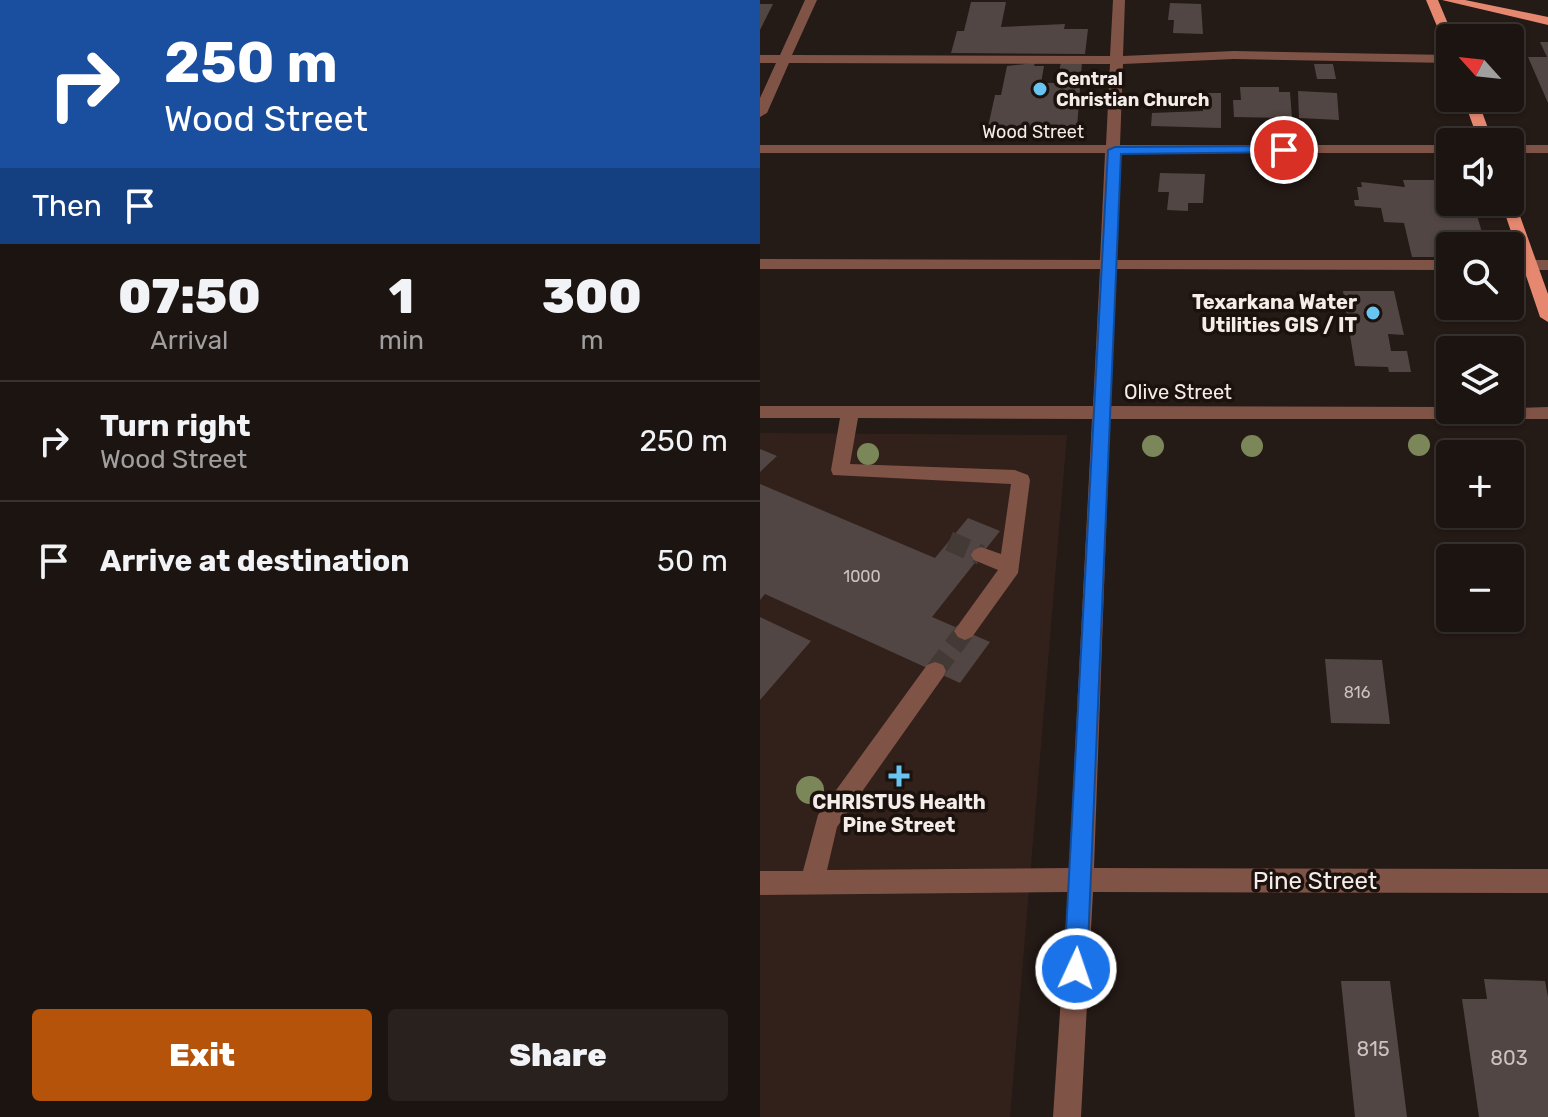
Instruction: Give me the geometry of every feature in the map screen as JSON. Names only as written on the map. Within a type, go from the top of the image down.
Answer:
[{"type":"main road","points":[[1432,0],[1442,24]]},
{"type":"main road","points":[[1448,0],[1547,21]]},
{"type":"main road","points":[[1513,216],[1548,317]]},
{"type":"street","points":[[760,113],[811,0]]},
{"type":"street","points":[[1067,1117],[1115,150],[1119,0]]},
{"type":"street","points":[[760,59],[1118,60],[1234,55],[1436,59]]},
{"type":"street","name":"Wood Street","points":[[760,149],[1436,149]]},
{"type":"street","points":[[1524,149],[1548,149]]},
{"type":"street","points":[[760,264],[1436,265]]},
{"type":"street","points":[[1524,265],[1548,265]]},
{"type":"street","name":"Olive Street","points":[[760,412],[1548,413]]},
{"type":"street","points":[[850,413],[840,470],[1019,478],[1009,566],[1004,580],[965,631]]},
{"type":"street","points":[[981,555],[1009,566]]},
{"type":"street","points":[[812,883],[826,823],[935,671]]},
{"type":"street","name":"Pine Street","points":[[760,883],[1548,881]]},
{"type":"shaded area","name":"CHRISTUS Health Pine Street","points":[[760,433],[1067,435],[1010,1117],[760,1117]]},
{"type":"building","name":"Central Christian Church","points":[[971,2],[1006,2],[1001,27],[1065,24],[1064,29],[1088,29],[1085,54],[951,53],[957,31],[964,31]]},
{"type":"building","points":[[1170,3],[1201,4],[1203,34],[1173,33],[1174,20],[1168,20]]},
{"type":"building","points":[[760,4],[773,4],[760,30]]},
{"type":"building","points":[[1540,42],[1548,42],[1548,103],[1528,57],[1547,57]]},
{"type":"building","name":"Central Christian Church","points":[[1061,62],[1082,62],[1077,128],[988,127],[995,95],[1001,95],[1007,66],[1035,63],[1034,66],[1044,66],[1041,83],[1057,83]]},
{"type":"building","points":[[1314,64],[1333,64],[1336,79],[1317,79]]},
{"type":"building","points":[[1240,87],[1279,87],[1279,92],[1290,92],[1292,118],[1234,117],[1233,100],[1241,100]]},
{"type":"building","points":[[1298,91],[1337,93],[1339,120],[1299,118]]},
{"type":"building","points":[[1203,93],[1221,93],[1221,128],[1151,126],[1152,113],[1203,111]]},
{"type":"building","points":[[1160,173],[1205,174],[1203,203],[1188,203],[1188,211],[1167,210],[1169,192],[1158,192]]},
{"type":"building","points":[[1403,180],[1436,180],[1436,216],[1477,216],[1482,232],[1436,232],[1436,257],[1412,257],[1404,223],[1384,222],[1381,208],[1355,206],[1354,200],[1359,200],[1357,187],[1362,187],[1361,182],[1405,187]]},
{"type":"building","name":"Texarkana Water Utilities GIS / IT","points":[[1343,291],[1394,291],[1404,335],[1388,334],[1391,351],[1407,351],[1411,372],[1389,372],[1388,367],[1355,366]]},
{"type":"building","points":[[760,449],[777,456],[760,472]]},
{"type":"building","points":[[760,484],[935,558],[968,518],[1000,531],[932,617],[990,642],[960,683],[765,594],[760,600]]},
{"type":"building","points":[[760,617],[811,641],[760,700]]},
{"type":"building","points":[[1325,659],[1382,660],[1390,724],[1331,723]]},
{"type":"building","points":[[1484,979],[1545,981],[1548,997],[1548,1117],[1479,1117],[1462,999],[1487,999]]},
{"type":"building","points":[[1341,981],[1390,981],[1407,1117],[1355,1117]]},
{"type":"tunnel","points":[[949,541],[981,555]]},
{"type":"tunnel","points":[[935,671],[965,631]]},
{"type":"place","name":"Central Christian Church","points":[[1040,89]]},
{"type":"place","name":"Texarkana Water Utilities GIS / IT","points":[[1373,313]]},
{"type":"place","name":"CHRISTUS Health Pine Street","points":[[899,776]]},
{"type":"route","points":[[1076,969],[1100,414],[1115,150],[1284,150]]}]
